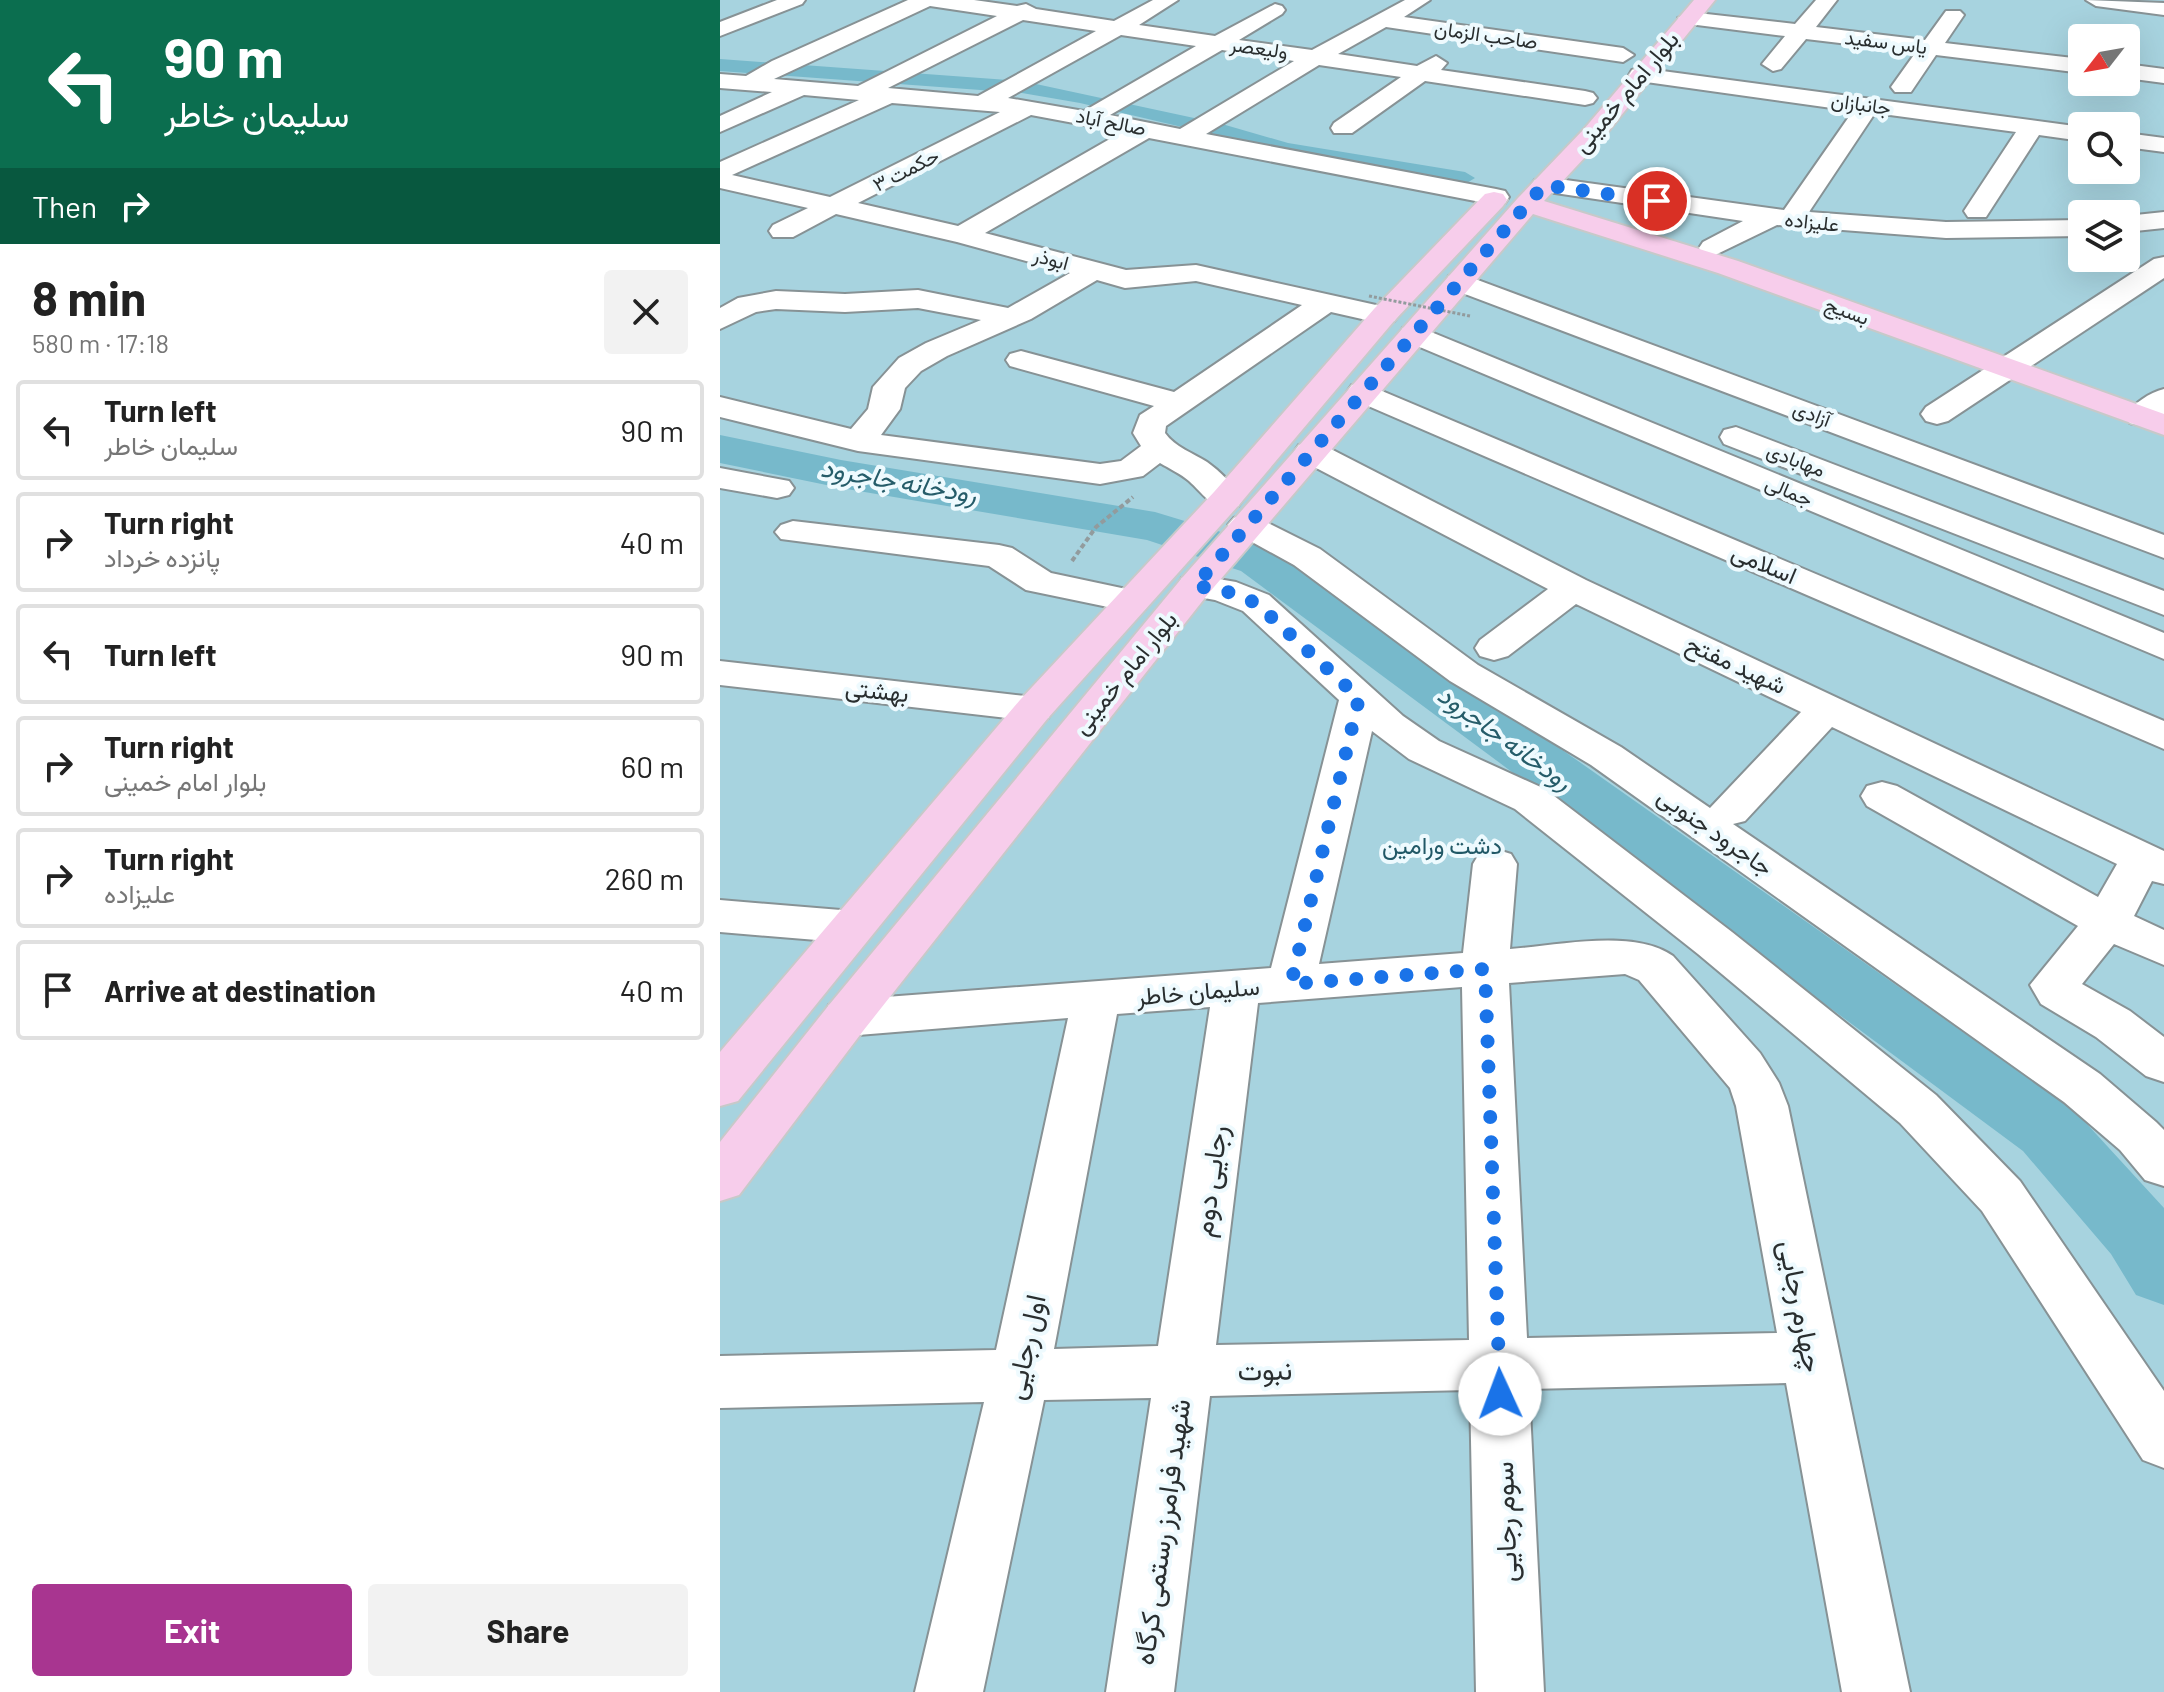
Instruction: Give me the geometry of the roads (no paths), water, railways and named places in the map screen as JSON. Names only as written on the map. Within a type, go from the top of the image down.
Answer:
[{"type":"main road","name":"بلوار امام خمینی","points":[[720,1087],[1034,709],[1311,452],[1535,195],[1593,134],[1705,0]]},
{"type":"main road","name":"بلوار امام خمینی","points":[[1568,119],[1641,33]]},
{"type":"main road","name":"بلوار امام خمینی","points":[[1243,512],[1376,305],[1517,175]]},
{"type":"main road","name":"بسیج","points":[[1535,195],[2009,368],[2156,413]]},
{"type":"main road","name":"بلوار امام خمینی","points":[[720,1180],[846,1018],[1161,588]]},
{"type":"street","points":[[720,30],[795,0]]},
{"type":"street","points":[[765,74],[925,0]]},
{"type":"street","name":"ولیعصر","points":[[932,0],[1422,72],[1604,77]]},
{"type":"street","points":[[720,171],[1047,0]]},
{"type":"street","points":[[984,102],[1168,0]]},
{"type":"street","name":"صاحب الزمان","points":[[1387,21],[1420,0]]},
{"type":"street","points":[[1773,64],[1827,0]]},
{"type":"street","points":[[2096,0],[2164,9]]},
{"type":"street","points":[[1090,117],[1275,10]]},
{"type":"street","points":[[1903,87],[1953,15]]},
{"type":"street","name":"یاس سفید","points":[[1689,18],[2068,63]]},
{"type":"street","points":[[1184,137],[1318,56],[1387,21]]},
{"type":"street","name":"صاحب الزمان","points":[[1387,21],[1477,34],[1604,77]]},
{"type":"street","points":[[1343,128],[1477,34]]},
{"type":"street","points":[[2140,73],[2164,76]]},
{"type":"street","name":"صالح آباد","points":[[720,81],[765,74],[800,88],[862,92],[892,83],[984,102],[1090,117],[1496,197]]},
{"type":"street","name":"جانبازان","points":[[1640,75],[2068,132]]},
{"type":"street","points":[[720,125],[800,88]]},
{"type":"street","points":[[1713,248],[1780,219],[1869,105]]},
{"type":"street","name":"حکمت ۳","points":[[783,231],[1028,107]]},
{"type":"street","points":[[1977,211],[2032,127]]},
{"type":"street","points":[[962,235],[1146,129]]},
{"type":"street","points":[[2140,142],[2164,145]]},
{"type":"street","name":"ابوذر","points":[[720,180],[962,235],[1125,279],[1196,273],[1326,302],[1376,305]]},
{"type":"street","name":"علیزاده","points":[[1535,195],[1958,233],[2068,229]]},
{"type":"street","points":[[2140,223],[2164,220]]},
{"type":"street","points":[[1937,414],[2164,265]]},
{"type":"street","points":[[858,441],[886,406],[891,397],[889,387],[899,372],[917,358],[1011,317],[1093,271]]},
{"type":"street","name":"آزادی","points":[[1459,282],[2164,547]]},
{"type":"street","points":[[2133,286],[2164,296]]},
{"type":"street","points":[[720,320],[748,304],[776,300],[845,303],[918,299],[1011,317]]},
{"type":"street","points":[[1171,454],[1151,438],[1149,427],[1155,417],[1326,302]]},
{"type":"street","name":"مهابادی","points":[[1421,326],[2164,604]]},
{"type":"street","name":"جمالی","points":[[1421,326],[2164,647]]},
{"type":"street","points":[[1021,360],[1176,402]]},
{"type":"street","name":"اسلامی","points":[[1363,392],[2164,736]]},
{"type":"street","points":[[720,407],[858,441],[1100,474],[1131,469],[1171,454]]},
{"type":"street","name":"شهید مفتح","points":[[1311,452],[1573,588],[2153,864]]},
{"type":"street","name":"جاجرود جنوبی","points":[[1171,454],[1199,472],[1243,512],[1464,673],[1606,756],[2082,1088],[2138,1136],[2164,1165]]},
{"type":"street","points":[[720,478],[777,488]]},
{"type":"street","points":[[793,532],[999,556],[1039,582],[1054,586],[1223,590],[1256,603],[1389,725],[1424,750],[1530,799],[1727,953],[1918,1109],[2001,1196],[2164,1441]]},
{"type":"street","points":[[1494,648],[1573,588]]},
{"type":"street","name":"بهشتی","points":[[720,673],[1034,709]]},
{"type":"street","points":[[1291,984],[1359,698]]},
{"type":"street","points":[[1730,811],[1828,708]]},
{"type":"street","points":[[1882,796],[2107,922],[2164,949]]},
{"type":"street","name":"سوم رجایی","points":[[1495,864],[1485,969],[1510,1692]]},
{"type":"street","points":[[2153,864],[2054,985],[2058,992],[2113,1024],[2164,1063]]},
{"type":"street","points":[[720,916],[853,927]]},
{"type":"street","name":"سلیمان خاطر","points":[[846,1018],[1236,990],[1625,957],[1645,960]]},
{"type":"street","name":"چهارم رجایی","points":[[1645,960],[1656,968],[1754,1083],[1762,1106],[1876,1692]]},
{"type":"street","name":"رجایی دوم","points":[[1184,1371],[1236,990]]},
{"type":"street","name":"اول رجایی","points":[[949,1692],[1020,1375],[1096,1000]]},
{"type":"street","name":"نبوت","points":[[720,1382],[1811,1357]]},
{"type":"street","name":"شهید فرامرز رستمی کرگاه","points":[[1140,1692],[1184,1371]]},
{"type":"waterway","points":[[720,65],[1022,87],[1080,97],[1222,130],[1285,149],[1465,178]]},
{"type":"waterway","name":"رودخانه جاجرود","points":[[720,449],[841,474],[1155,527],[1259,560],[2049,1131],[2138,1232],[2164,1272]]},
{"type":"park label","name":"دشت ورامین","points":[[1442,846]]}]
